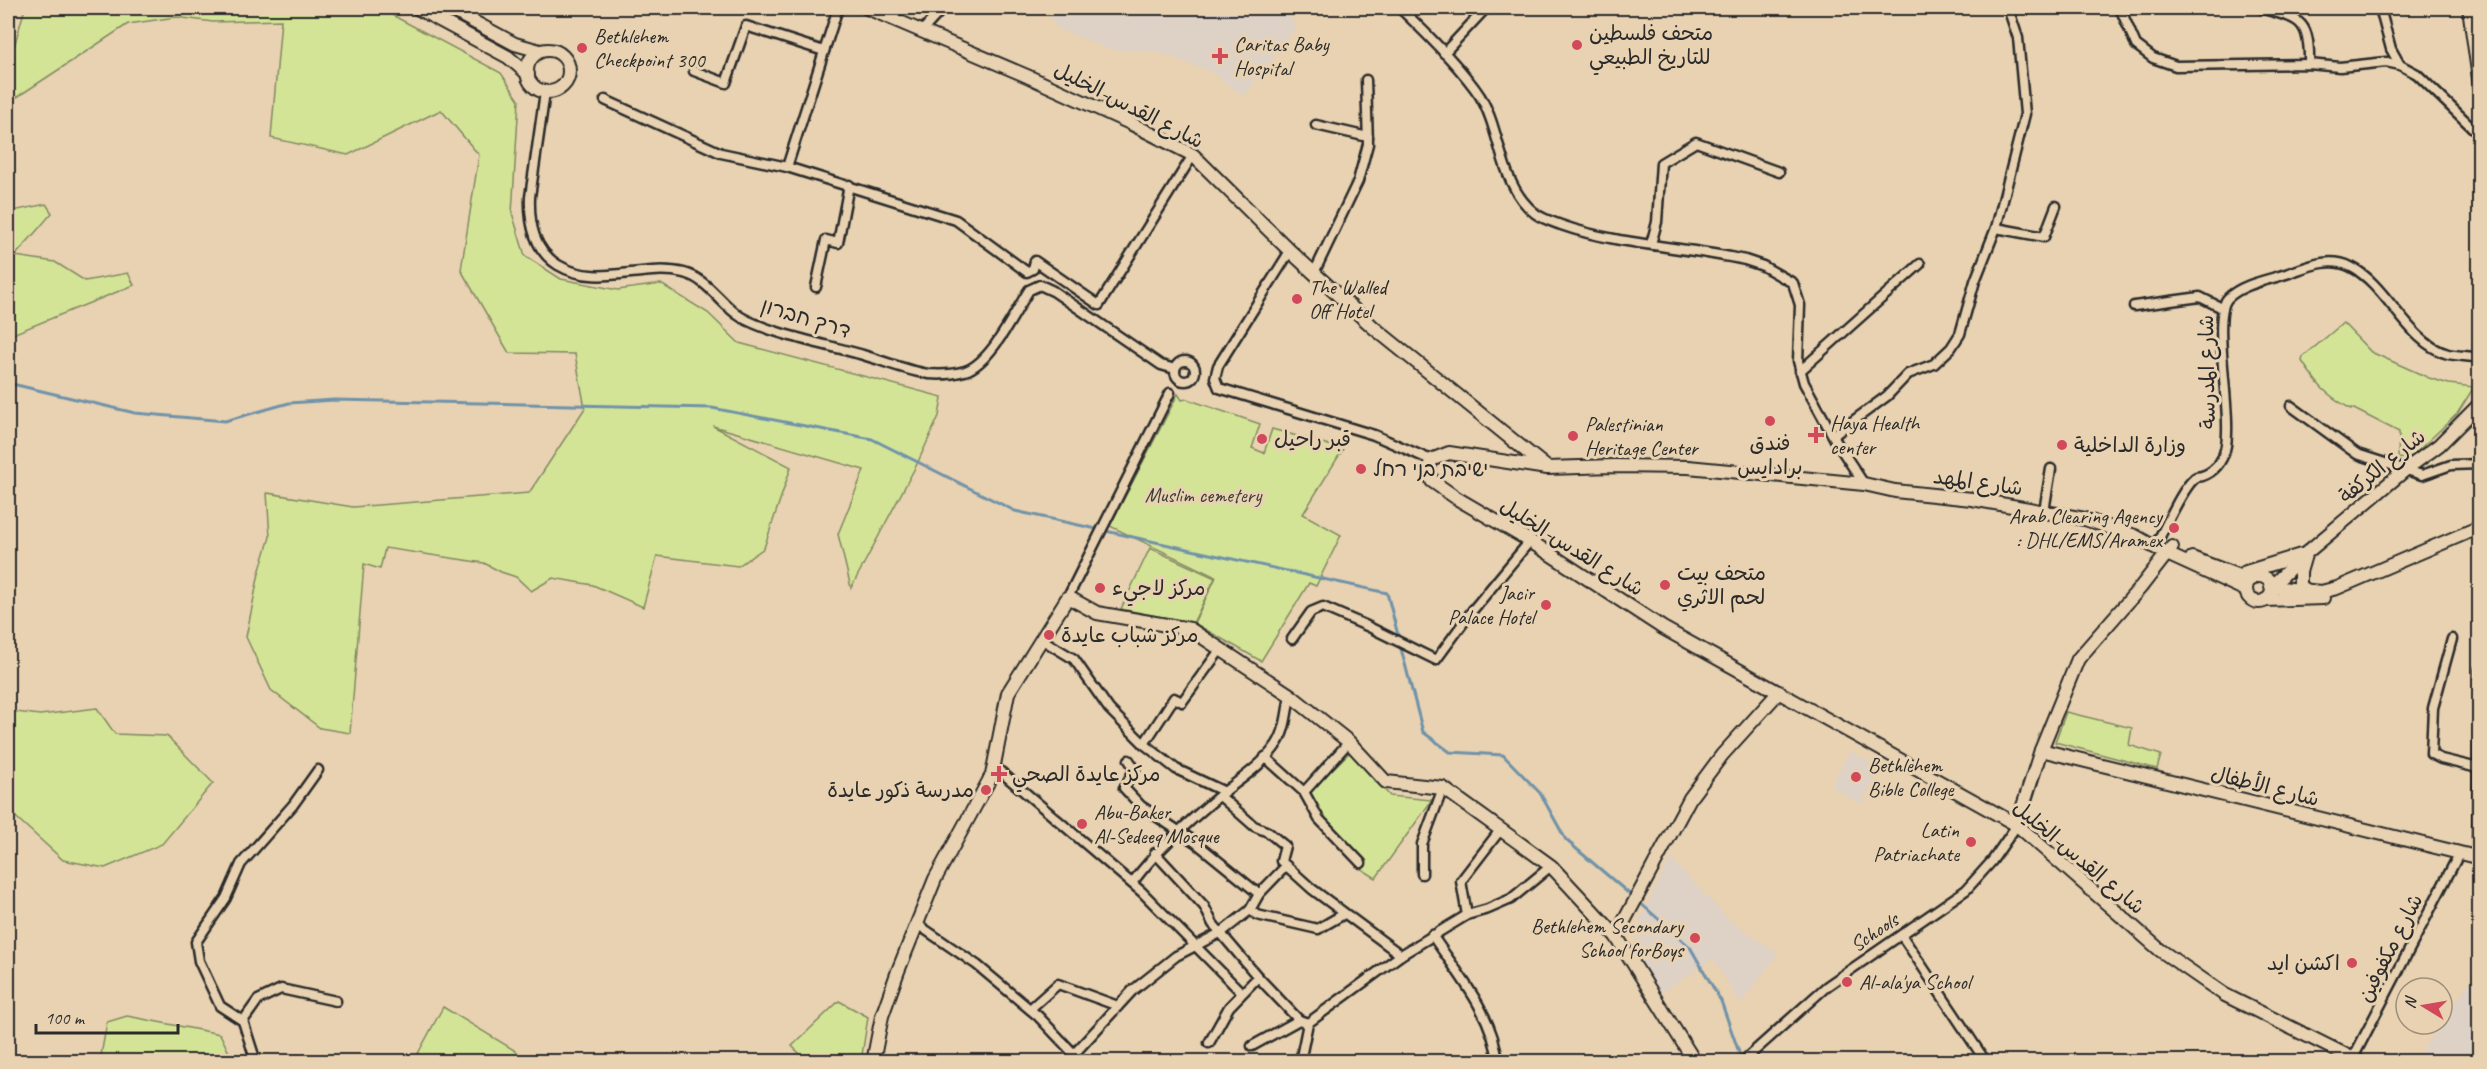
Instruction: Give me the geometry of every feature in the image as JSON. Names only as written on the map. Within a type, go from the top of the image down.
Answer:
[{"type":"street","points":[[417,8],[508,57],[528,74],[533,86],[545,92],[551,92],[563,86],[567,81],[570,68],[568,61],[559,52],[540,51],[515,44],[448,8]]},
{"type":"street","points":[[787,167],[838,8]]},
{"type":"street","name":"شارع القدس-الخليل","points":[[867,8],[1130,123],[1193,154],[1290,251],[1373,327],[1546,468]]},
{"type":"street","points":[[922,31],[943,8]]},
{"type":"street","points":[[1400,8],[1478,94],[1489,116],[1506,169],[1521,195],[1537,215],[1582,232],[1745,260],[1763,266],[1793,283],[1800,305],[1798,352],[1800,371],[1817,410],[1864,484]]},
{"type":"street","points":[[1444,54],[1486,8]]},
{"type":"street","points":[[1834,435],[1887,396],[1908,374],[1934,364],[1951,348],[1960,334],[1971,293],[1996,228],[2025,114],[2018,38],[2008,8]]},
{"type":"street","points":[[2120,8],[2136,45],[2153,58],[2166,64],[2186,67],[2309,64],[2340,67],[2386,62],[2400,65],[2417,74],[2480,135]]},
{"type":"street","points":[[2260,8],[2298,19],[2309,41],[2309,64]]},
{"type":"street","points":[[2380,8],[2391,50],[2400,65]]},
{"type":"street","points":[[2469,8],[2480,86]]},
{"type":"street","points":[[694,71],[726,83],[746,26],[824,51]]},
{"type":"street","points":[[528,74],[529,62],[540,51]]},
{"type":"street","points":[[1314,273],[1358,181],[1368,137],[1366,80]]},
{"type":"street","name":"דרך חברון","points":[[545,92],[530,197],[530,215],[533,234],[547,256],[572,271],[603,277],[645,272],[684,274],[707,286],[730,310],[757,325],[927,374],[960,372],[976,366],[990,351],[1029,290],[1040,285],[1053,291],[1161,365],[1175,369]]},
{"type":"street","points":[[605,100],[721,153],[787,167],[956,220],[1027,272],[1033,269],[1035,261],[1099,305],[1193,154]]},
{"type":"street","points":[[1316,125],[1368,137]]},
{"type":"street","points":[[1651,244],[1657,222],[1661,163],[1696,142],[1779,172]]},
{"type":"street","points":[[816,287],[826,240],[838,243],[849,185]]},
{"type":"street","points":[[1996,228],[2044,237],[2056,206]]},
{"type":"street","points":[[1290,251],[1218,366],[1215,378],[1219,388],[1374,435],[1431,460]]},
{"type":"street","name":"شارع المدرسة","points":[[2156,546],[2194,478],[2214,470],[2224,453],[2227,432],[2227,396],[2220,316],[2226,299],[2238,290],[2319,263],[2336,262],[2351,266],[2369,278],[2397,313],[2437,349],[2448,354],[2480,358]]},
{"type":"street","points":[[1800,371],[1920,264]]},
{"type":"street","points":[[2134,306],[2200,297],[2222,308]]},
{"type":"street","points":[[873,1062],[882,1016],[935,879],[992,776],[1008,693],[1068,597],[1170,393]]},
{"type":"street","name":"شارع الكركفة","points":[[2271,587],[2305,554],[2405,470],[2439,445],[2480,404]]},
{"type":"street","points":[[2291,406],[2357,454],[2405,470],[2422,475],[2451,465],[2480,464]]},
{"type":"street","name":"شارع القدس-الخليل","points":[[1546,468],[1449,453],[1431,460],[1429,470],[1432,481],[1458,499],[1530,541],[1663,628],[2017,825],[2160,950],[2225,995],[2356,1060]]},
{"type":"street","name":"شارع المهد","points":[[1546,468],[1688,467],[1864,484],[1895,491],[1972,499],[2085,519],[2169,550]]},
{"type":"street","points":[[2044,511],[2051,469]]},
{"type":"street","points":[[2271,587],[2321,592],[2346,585],[2480,527]]},
{"type":"street","points":[[2269,566],[2251,582],[2250,599],[2256,602],[2322,598],[2360,588],[2480,533]]},
{"type":"street","points":[[1292,639],[1311,612],[1323,607],[1436,660],[1530,541]]},
{"type":"street","points":[[2169,550],[2251,582],[2266,579],[2271,587],[2270,596],[2265,600]]},
{"type":"street","points":[[2169,550],[2251,582]]},
{"type":"street","points":[[2017,825],[2041,750],[2078,659],[2169,550]]},
{"type":"street","points":[[2230,573],[2249,572],[2305,554],[2300,586],[2306,590]]},
{"type":"street","points":[[1068,597],[1097,613],[1190,629],[1290,695],[1349,742],[1386,782],[1443,788],[1551,866],[1617,936],[1695,1062]]},
{"type":"street","points":[[1041,639],[1074,659],[1109,709],[1144,744],[1176,769],[1222,794],[1254,826],[1268,832],[1284,846],[1281,861],[1286,866],[1344,914],[1401,955]]},
{"type":"street","points":[[2452,639],[2433,708],[2431,754],[2440,759],[2478,768]]},
{"type":"street","points":[[1144,744],[1174,698],[1182,702],[1220,650]]},
{"type":"street","points":[[2478,858],[2480,669]]},
{"type":"street","points":[[1617,936],[1690,798],[1722,755],[1779,692]]},
{"type":"street","points":[[1132,883],[1155,853],[1177,831],[1265,757],[1278,743],[1285,723],[1290,695]]},
{"type":"street","points":[[1304,792],[1349,742]]},
{"type":"street","name":"شارع الأطفال","points":[[2041,750],[2478,858]]},
{"type":"street","points":[[1265,757],[1304,792],[1319,819],[1361,863]]},
{"type":"street","points":[[1129,760],[1135,769],[1124,788],[1141,806],[1195,842],[1259,894]]},
{"type":"street","points":[[994,766],[1132,883],[1241,992]]},
{"type":"street","points":[[256,1062],[243,1021],[220,1006],[199,961],[196,942],[226,898],[241,864],[293,805],[318,770]]},
{"type":"street","points":[[1422,874],[1422,844],[1443,788]]},
{"type":"street","name":"Schools","points":[[1742,1062],[1827,986],[1966,890],[1992,861],[2017,825]]},
{"type":"street","points":[[1467,915],[1461,881],[1501,829]]},
{"type":"street","points":[[1155,853],[1204,906],[1213,924],[1258,976],[1303,1021],[1300,1062]]},
{"type":"street","name":"شارع مكفوفين","points":[[2356,1060],[2459,854]]},
{"type":"street","points":[[917,924],[977,965],[1029,1009],[1073,1058],[1132,991],[1176,956],[1222,932],[1250,910],[1259,894],[1286,866]]},
{"type":"street","points":[[1252,1046],[1303,1021],[1401,955],[1467,915],[1511,899],[1551,866]]},
{"type":"street","points":[[1250,910],[1257,915],[1318,928],[1344,914]]},
{"type":"street","points":[[1432,935],[1487,1020],[1495,1041],[1498,1062]]},
{"type":"street","points":[[1902,936],[1986,1062]]},
{"type":"street","points":[[1209,1043],[1229,1007],[1258,976]]},
{"type":"street","points":[[1029,1009],[1059,984],[1118,1006]]},
{"type":"street","points":[[243,1021],[258,1000],[281,989],[336,1001]]},
{"type":"shaded area","name":"Caritas Baby Hospital","points":[[1045,8],[1286,8],[1296,28],[1244,96],[1210,71],[1157,52],[1111,50],[1058,29]]},
{"type":"shaded area","name":"Bethlehem Bible College","points":[[1850,751],[1881,768],[1861,804],[1831,786]]},
{"type":"shaded area","name":"Bethlehem Secondary School forBoys","points":[[1670,858],[1729,920],[1778,954],[1740,1004],[1713,959],[1657,995],[1634,952],[1638,924]]},
{"type":"shaded area","points":[[2470,981],[2479,988],[2479,1061],[2415,1061],[2432,1036],[2454,1036],[2454,1004]]},
{"type":"green space","points":[[25,8],[379,8],[501,73],[519,100],[512,213],[525,256],[561,279],[618,290],[661,284],[708,313],[739,343],[942,397],[939,416],[917,464],[851,588],[838,534],[864,470],[713,426],[791,467],[764,548],[738,566],[657,556],[643,607],[593,585],[553,578],[531,591],[516,577],[484,563],[385,548],[380,569],[364,564],[350,733],[320,728],[271,690],[246,637],[259,573],[270,537],[267,493],[353,507],[529,493],[585,408],[575,354],[509,353],[461,270],[479,155],[441,110],[348,155],[271,138],[281,20],[213,22],[176,17],[128,24],[8,103],[8,68]]},
{"type":"green space","points":[[46,204],[52,213],[15,256],[55,262],[85,281],[128,273],[134,285],[8,336],[8,212]]},
{"type":"green space","points":[[2343,323],[2371,352],[2429,378],[2449,384],[2474,387],[2457,414],[2409,459],[2398,458],[2399,432],[2351,409],[2328,394],[2302,361],[2303,357]]},
{"type":"green space","name":"Muslim cemetery","points":[[1178,394],[1182,400],[1187,399],[1260,424],[1252,448],[1264,453],[1272,429],[1343,449],[1303,514],[1341,535],[1316,586],[1309,583],[1261,661],[1194,623],[1216,577],[1110,526]]},
{"type":"green space","points":[[1150,548],[1215,578],[1193,623],[1121,609]]},
{"type":"green space","points":[[97,708],[115,734],[167,736],[213,783],[162,844],[105,868],[63,860],[8,810],[8,711],[40,715]]},
{"type":"green space","points":[[2066,712],[2132,728],[2129,745],[2161,755],[2157,769],[2055,742]]},
{"type":"green space","points":[[1350,752],[1390,796],[1432,800],[1376,878],[1363,870],[1363,862],[1320,817],[1309,792]]},
{"type":"green space","points":[[839,1001],[868,1017],[859,1061],[807,1061],[792,1046]]},
{"type":"green space","points":[[443,1007],[532,1061],[414,1061]]},
{"type":"green space","points":[[127,1016],[220,1034],[233,1061],[100,1061],[107,1022]]},
{"type":"waterway","points":[[8,383],[135,413],[225,421],[289,403],[334,400],[712,408],[872,439],[1015,511],[1387,593],[1399,639]]},
{"type":"waterway","points":[[1400,645],[1423,732],[1450,752],[1503,755],[1540,793],[1566,840],[1633,897]]},
{"type":"waterway","points":[[1638,901],[1690,947],[1721,1001],[1742,1061]]},
{"type":"place","name":"متحف فلسطين للتاريخ الطبيعي","points":[[1577,45]]},
{"type":"place","name":"Bethlehem Checkpoint 300","points":[[582,48]]},
{"type":"place","name":"Caritas Baby Hospital","points":[[1220,56]]},
{"type":"place","name":"The Walled Off Hotel","points":[[1297,299]]},
{"type":"place","name":"فندق برادايس","points":[[1770,421]]},
{"type":"place","name":"Haya Health center","points":[[1816,435]]},
{"type":"place","name":"Palestinian Heritage Center","points":[[1573,436]]},
{"type":"place","name":"قبر راحيل","points":[[1262,439]]},
{"type":"place","name":"وزارة الداخلية","points":[[2062,445]]},
{"type":"place","name":"ישיבת בני רחל","points":[[1361,469]]},
{"type":"place","name":"Arab Clearing Agency : DHL/EMS/Aramex","points":[[2174,528]]},
{"type":"place","name":"متحف بيت لحم الاثري","points":[[1665,585]]},
{"type":"place","name":"مركز لاجيء","points":[[1100,588]]},
{"type":"place","name":"Jacir Palace Hotel","points":[[1546,605]]},
{"type":"place","name":"مركز شباب عايدة","points":[[1049,635]]},
{"type":"place","name":"مركز عايدة الصحي","points":[[999,774]]},
{"type":"place","name":"Bethlehem Bible College","points":[[1856,777]]},
{"type":"place","name":"مدرسة ذكور عايدة","points":[[986,790]]},
{"type":"place","name":"Abu-Baker Al-Sedeeq Mosque","points":[[1082,824]]},
{"type":"place","name":"Latin Patriachate","points":[[1971,842]]},
{"type":"place","name":"Bethlehem Secondary School forBoys","points":[[1695,938]]},
{"type":"place","name":"اكشن ايد","points":[[2352,963]]},
{"type":"place","name":"Al-ala'ya School","points":[[1847,982]]}]
